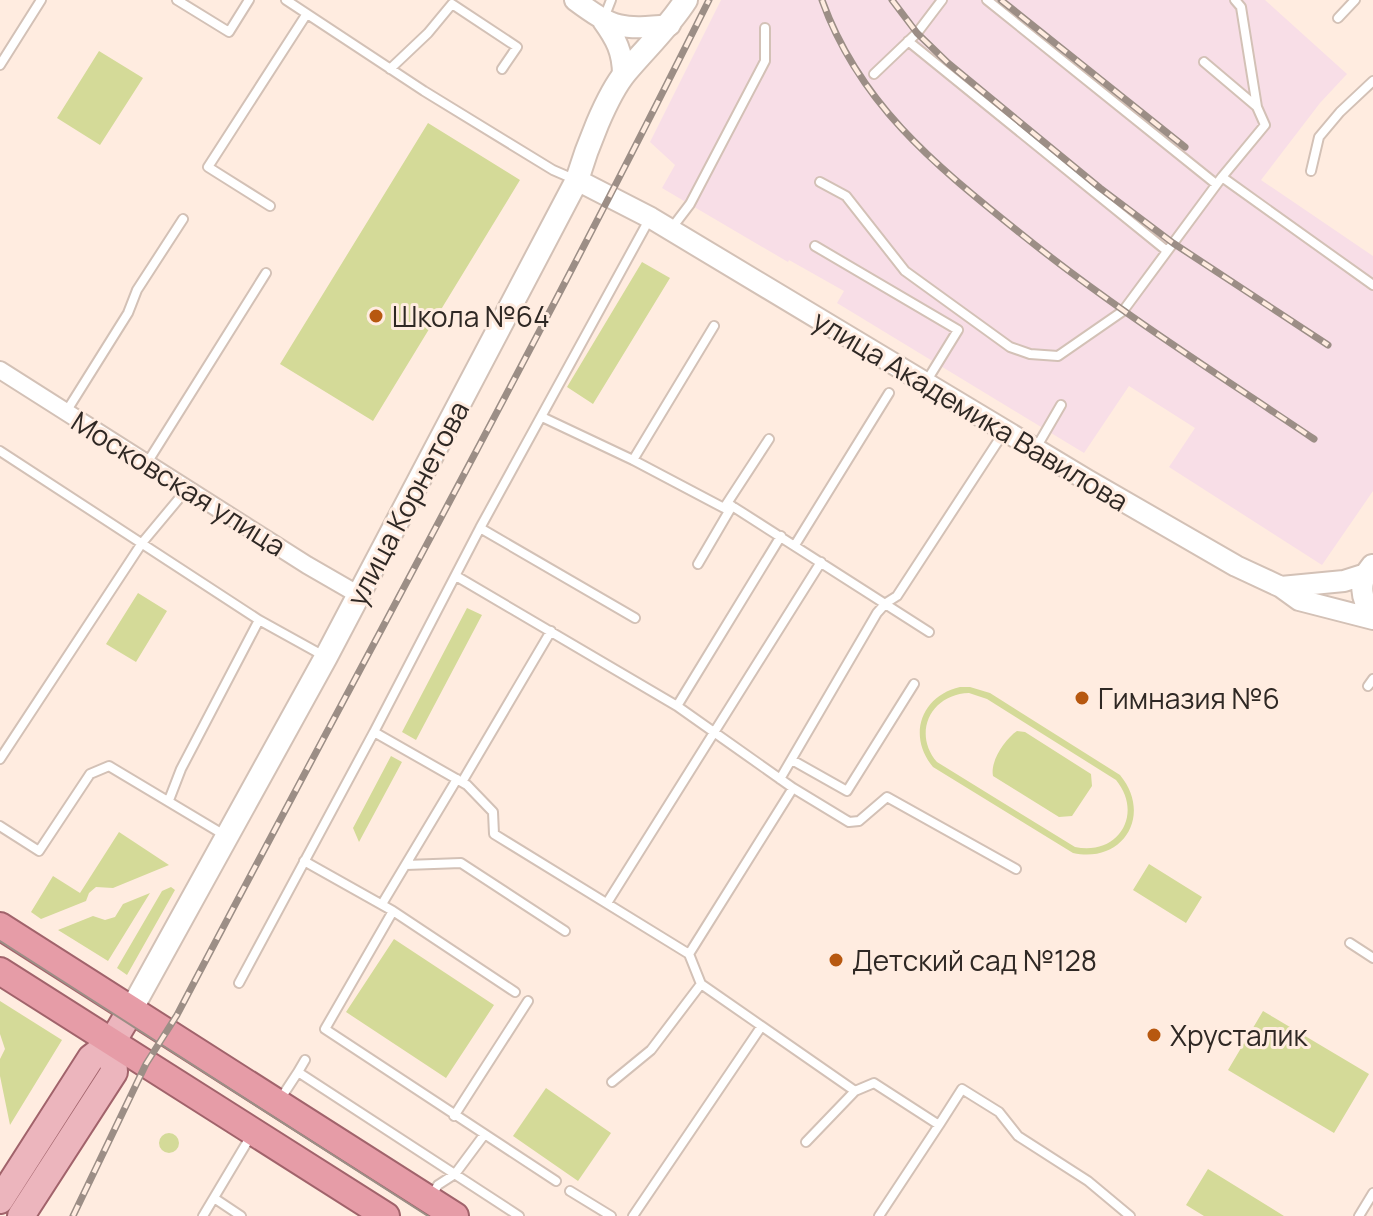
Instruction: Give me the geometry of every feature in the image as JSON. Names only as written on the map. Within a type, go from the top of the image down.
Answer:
[{"type":"highway","points":[[0,926],[455,1216]]},
{"type":"highway","points":[[0,971],[386,1216]]},
{"type":"main road","name":"улица Корнетова","points":[[131,1010],[359,595],[577,180],[589,142],[623,75],[670,25],[686,0]]},
{"type":"main road","points":[[0,1200],[91,1058],[112,1042],[131,1010]]},
{"type":"main road","points":[[21,1216],[114,1072],[112,1042]]},
{"type":"street","points":[[575,0],[603,21],[618,42],[623,58],[623,75]]},
{"type":"street","points":[[603,21],[629,29],[670,25]]},
{"type":"street","name":"улица Академика Вавилова","points":[[577,180],[651,218],[1236,566],[1281,587],[1299,600],[1373,617]]},
{"type":"street","name":"Московская улица","points":[[0,370],[359,595]]},
{"type":"street","points":[[1281,587],[1344,581],[1371,567]]},
{"type":"street","points":[[1371,567],[1362,585],[1362,596],[1373,617]]},
{"type":"lane","points":[[0,65],[41,0]]},
{"type":"lane","points":[[177,0],[229,32],[249,0]]},
{"type":"lane","points":[[286,0],[553,170],[577,180]]},
{"type":"lane","points":[[603,21],[611,0]]},
{"type":"lane","points":[[874,74],[908,41],[942,0]]},
{"type":"lane","points":[[987,0],[1219,181],[1373,285]]},
{"type":"lane","points":[[820,182],[846,196],[905,271],[1010,347],[1030,354],[1058,356],[1123,311],[1219,181],[1265,125],[1257,107],[1241,7],[1235,0]]},
{"type":"lane","points":[[1338,18],[1355,0]]},
{"type":"lane","points":[[390,69],[428,33],[452,4],[517,47],[502,69]]},
{"type":"lane","points":[[270,206],[208,167],[306,15]]},
{"type":"lane","points":[[671,230],[690,204],[765,61],[765,28]]},
{"type":"lane","points":[[908,41],[1167,251]]},
{"type":"lane","points":[[1204,62],[1257,107]]},
{"type":"lane","points":[[1311,171],[1319,137],[1373,81]]},
{"type":"lane","points":[[239,983],[480,528],[651,218]]},
{"type":"lane","points":[[66,412],[128,313],[137,290],[183,219]]},
{"type":"lane","points":[[815,246],[958,330],[925,383]]},
{"type":"lane","points":[[147,464],[266,273]]},
{"type":"lane","points":[[633,460],[714,326]]},
{"type":"lane","points":[[795,545],[889,393]]},
{"type":"lane","points":[[1035,449],[1061,405]]},
{"type":"lane","points":[[542,417],[781,536],[929,632]]},
{"type":"lane","points":[[780,779],[877,613],[897,596],[1005,431]]},
{"type":"lane","points":[[698,564],[769,439]]},
{"type":"lane","points":[[0,451],[259,620],[326,657]]},
{"type":"lane","points":[[0,759],[142,543],[187,489]]},
{"type":"lane","points":[[480,528],[635,618]]},
{"type":"lane","points":[[677,706],[781,536]]},
{"type":"lane","points":[[607,903],[821,562]]},
{"type":"lane","points":[[456,576],[677,706],[793,788],[849,822],[859,821],[887,797],[1016,869]]},
{"type":"lane","points":[[169,800],[181,769],[259,620]]},
{"type":"lane","points":[[382,904],[551,631]]},
{"type":"lane","points":[[792,760],[847,791],[914,684]]},
{"type":"lane","points":[[374,732],[459,780],[493,812],[494,834],[689,954],[701,984],[855,1091]]},
{"type":"lane","points":[[0,826],[39,851],[90,774],[109,766],[227,836]]},
{"type":"lane","points":[[689,954],[793,788]]},
{"type":"lane","points":[[304,861],[382,904],[515,992]]},
{"type":"lane","points":[[406,865],[461,863],[565,931]]},
{"type":"lane","points":[[319,1039],[393,911]]},
{"type":"lane","points":[[1350,943],[1373,958]]},
{"type":"lane","points":[[612,1082],[651,1050],[701,984]]},
{"type":"lane","points":[[454,1116],[528,1001]]},
{"type":"lane","points":[[633,1216],[761,1027]]},
{"type":"lane","points":[[325,1029],[556,1181]]},
{"type":"lane","points":[[279,1102],[305,1060]]},
{"type":"lane","points":[[298,1072],[519,1216]]},
{"type":"lane","points":[[806,1142],[855,1091],[874,1083],[939,1125]]},
{"type":"lane","points":[[879,1216],[962,1089],[999,1112],[1018,1136],[1088,1181],[1130,1216]]},
{"type":"lane","points":[[203,1216],[254,1132]]},
{"type":"lane","points":[[429,1199],[438,1185],[455,1174],[484,1135]]},
{"type":"lane","points":[[570,1191],[611,1216]]},
{"type":"lane","points":[[1365,1212],[1373,1193]]},
{"type":"lane","points":[[214,1198],[241,1216]]},
{"type":"shaded area","points":[[721,0],[1265,0],[1347,74],[1320,103],[1261,180],[1373,256],[1373,491],[1322,565],[1169,467],[1195,428],[1129,386],[1084,453],[837,303],[844,291],[662,188],[675,165],[650,142]]},
{"type":"green space","points":[[99,51],[143,78],[100,145],[57,118]]},
{"type":"green space","points":[[428,123],[520,180],[373,421],[280,364]]},
{"type":"green space","points":[[642,262],[670,278],[593,404],[567,387]]},
{"type":"green space","points":[[138,593],[167,611],[136,662],[106,644]]},
{"type":"green space","points":[[467,608],[482,615],[416,740],[402,732]]},
{"type":"green space","points":[[970,687],[990,693],[1120,775],[1130,790],[1134,806],[1128,833],[1119,844],[1091,854],[1073,853],[933,767],[921,743],[922,719],[927,708],[947,692]],"holes":[[[969,693],[987,699],[1116,780],[1124,793],[1127,819],[1114,839],[1090,848],[1075,847],[937,762],[926,739],[929,717],[936,708],[956,695]]]},
{"type":"green space","points":[[1017,731],[1025,732],[1091,774],[1092,786],[1072,816],[1059,817],[993,776],[999,751]]},
{"type":"green space","points":[[391,756],[402,762],[359,842],[353,828]]},
{"type":"green space","points":[[119,832],[169,865],[113,888],[96,887],[86,901],[41,919],[31,912],[53,876],[80,893]]},
{"type":"green space","points":[[1149,864],[1202,897],[1186,923],[1133,890]]},
{"type":"green space","points":[[171,887],[175,890],[127,975],[117,968],[162,891]]},
{"type":"green space","points":[[150,893],[108,961],[58,930],[93,916],[105,920],[115,917],[123,904]]},
{"type":"green space","points":[[394,939],[494,1005],[446,1078],[346,1012]]},
{"type":"green space","points":[[0,1001],[62,1040],[10,1125],[0,1076],[0,1059],[5,1049],[0,1034]]},
{"type":"green space","points":[[1263,1011],[1369,1074],[1334,1133],[1228,1070]]},
{"type":"green space","points":[[546,1088],[611,1133],[578,1181],[513,1136]]},
{"type":"green space","points":[[165,1133],[173,1133],[179,1143],[173,1153],[165,1153],[159,1147],[159,1139]]},
{"type":"green space","points":[[1208,1169],[1284,1216],[1204,1216],[1186,1205]]},
{"type":"tram line","points":[[0,941],[428,1216]]},
{"type":"railway","points":[[73,1216],[146,1064],[177,1015],[446,509],[709,0]]},
{"type":"railway","points":[[822,0],[856,70],[878,100],[955,180],[1088,285],[1314,439]]},
{"type":"railway","points":[[892,0],[917,33],[948,63],[1100,188],[1173,243],[1328,345]]},
{"type":"railway","points":[[1001,0],[1185,147]]},
{"type":"place","name":"Школа №64","points":[[376,316]]},
{"type":"place","name":"Гимназия №6","points":[[1082,698]]},
{"type":"place","name":"Детский сад №128","points":[[836,960]]},
{"type":"place","name":"Хрусталик","points":[[1154,1035]]}]
